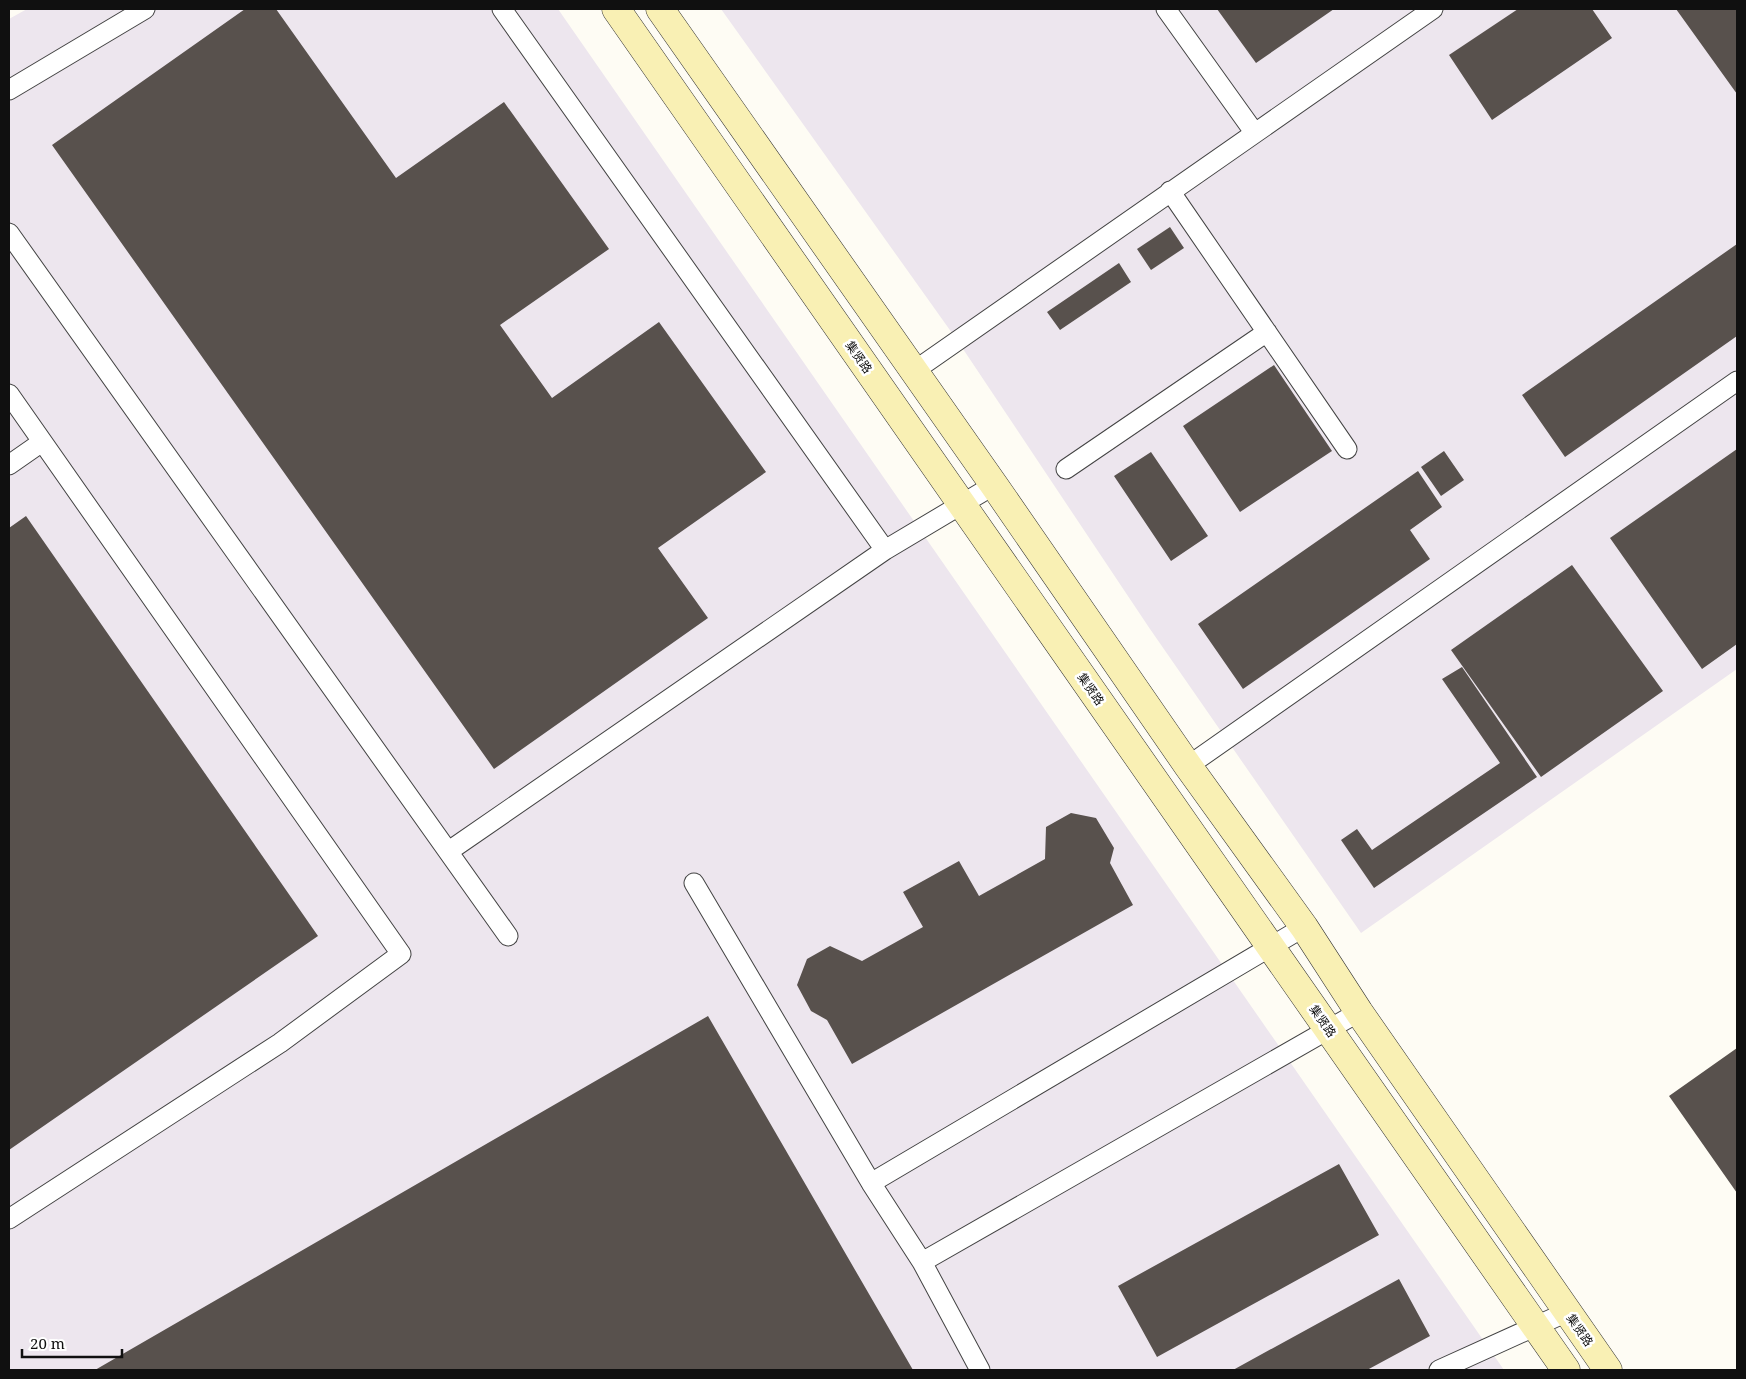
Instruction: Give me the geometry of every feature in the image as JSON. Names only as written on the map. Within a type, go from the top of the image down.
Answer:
[{"type":"street","name":"集贤路","points":[[616,9],[1566,1370]]},
{"type":"street","name":"集贤路","points":[[660,9],[994,484],[1188,766],[1304,927],[1358,1012],[1608,1370]]},
{"type":"lane","points":[[9,90],[145,9]]},
{"type":"lane","points":[[502,9],[885,550]]},
{"type":"lane","points":[[1166,9],[1254,132]]},
{"type":"lane","points":[[914,371],[1254,132],[1433,9]]},
{"type":"lane","points":[[1170,191],[1347,449]]},
{"type":"lane","points":[[9,233],[508,936]]},
{"type":"lane","points":[[1066,469],[1266,332]]},
{"type":"lane","points":[[1188,766],[1737,381]]},
{"type":"lane","points":[[9,394],[400,954],[280,1043],[9,1219]]},
{"type":"lane","points":[[9,465],[42,442]]},
{"type":"lane","points":[[449,851],[885,550],[994,484]]},
{"type":"lane","points":[[694,883],[871,1183],[922,1262],[980,1370]]},
{"type":"lane","points":[[871,1183],[1304,927]]},
{"type":"lane","points":[[922,1262],[1358,1012]]},
{"type":"lane","points":[[1439,1370],[1567,1312]]},
{"type":"shaded area","points":[[27,9],[558,9],[1504,1370],[9,1370],[9,19]]},
{"type":"shaded area","points":[[721,9],[1737,9],[1737,669],[1361,933],[1150,629],[957,340]]},
{"type":"building","points":[[245,9],[276,9],[396,178],[504,102],[609,249],[500,325],[552,398],[659,322],[766,472],[658,548],[708,618],[494,769],[52,145]]},
{"type":"building","points":[[1217,9],[1334,9],[1256,63]]},
{"type":"building","points":[[1518,9],[1592,9],[1612,38],[1492,120],[1449,55]]},
{"type":"building","points":[[1676,9],[1737,9],[1737,94]]},
{"type":"building","points":[[1170,227],[1184,248],[1151,270],[1137,249]]},
{"type":"building","points":[[1737,244],[1737,336],[1565,457],[1522,395]]},
{"type":"building","points":[[1119,263],[1131,282],[1060,330],[1047,312]]},
{"type":"building","points":[[1274,365],[1332,451],[1240,512],[1183,426]]},
{"type":"building","points":[[1737,449],[1737,644],[1702,669],[1610,538]]},
{"type":"building","points":[[1444,451],[1464,480],[1441,496],[1421,467]]},
{"type":"building","points":[[1151,452],[1208,536],[1171,561],[1114,476]]},
{"type":"building","points":[[1418,471],[1442,507],[1410,530],[1430,559],[1243,689],[1198,624]]},
{"type":"building","points":[[26,516],[318,936],[9,1150],[9,528]]},
{"type":"building","points":[[1572,565],[1663,691],[1541,777],[1451,650]]},
{"type":"building","points":[[1462,667],[1537,777],[1374,888],[1341,840],[1357,829],[1372,850],[1500,763],[1442,679]]},
{"type":"building","points":[[1071,813],[1096,818],[1114,848],[1110,863],[1133,905],[852,1064],[827,1020],[811,1011],[797,985],[807,959],[830,946],[862,961],[923,927],[903,892],[959,861],[979,896],[1045,859],[1046,827]]},
{"type":"building","points":[[708,1016],[913,1370],[95,1370]]},
{"type":"building","points":[[1737,1048],[1737,1193],[1669,1096]]},
{"type":"building","points":[[1339,1164],[1379,1235],[1157,1357],[1118,1286]]},
{"type":"building","points":[[1399,1279],[1430,1336],[1367,1370],[1233,1370]]}]
